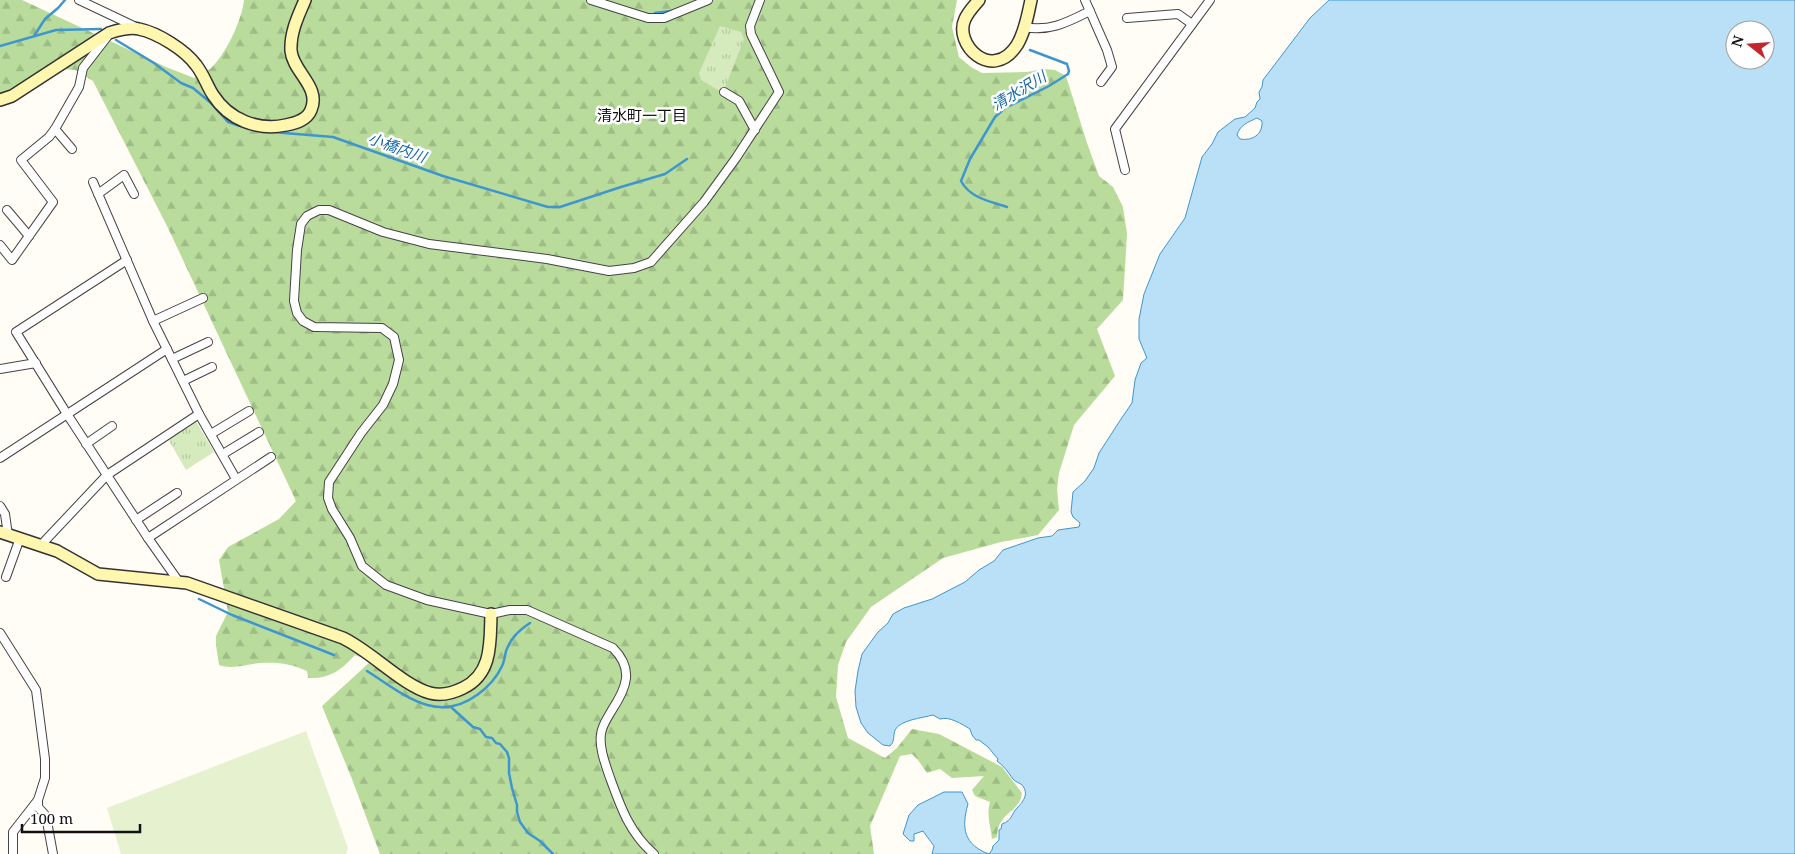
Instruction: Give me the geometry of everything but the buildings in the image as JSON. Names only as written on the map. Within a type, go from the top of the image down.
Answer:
[{"type":"main road","points":[[0,100],[19,92],[109,33],[138,28],[164,40],[191,59],[206,80],[214,96],[234,117],[248,124],[262,126],[283,126],[300,122],[306,118],[312,109],[313,96],[291,53],[291,37],[305,0]]},
{"type":"main road","points":[[979,0],[965,19],[962,28],[965,40],[971,50],[978,56],[994,61],[1008,56],[1018,44],[1031,0]]},
{"type":"main road","points":[[9,535],[57,551],[98,574],[179,582],[343,638],[369,653],[411,684],[430,693],[444,694],[455,692],[466,686],[480,674],[486,664],[490,649],[491,614]]},
{"type":"street","points":[[79,0],[138,28]]},
{"type":"street","points":[[591,0],[648,18],[664,18],[708,0]]},
{"type":"street","points":[[654,854],[643,844],[623,813],[604,762],[601,748],[603,727],[626,679],[627,668],[622,657],[613,648],[527,610],[510,610],[491,614],[427,600],[386,585],[362,566],[350,538],[332,509],[328,498],[330,482],[361,433],[383,405],[393,384],[399,360],[394,337],[382,328],[314,327],[303,321],[297,312],[294,301],[297,250],[301,224],[307,216],[318,210],[329,210],[383,232],[429,244],[547,259],[609,271],[634,268],[651,262],[676,236],[704,202],[755,130],[779,92],[751,34],[750,26],[760,0]]},
{"type":"street","points":[[1085,0],[1108,50],[1112,67],[1101,82]]},
{"type":"street","points":[[1116,130],[1210,0]]},
{"type":"street","points":[[1024,26],[1038,29],[1063,24],[1090,11]]},
{"type":"street","points":[[1127,18],[1178,14],[1192,24]]},
{"type":"street","points":[[0,245],[12,260],[53,202],[22,160],[49,137],[55,129],[79,87],[84,68],[109,33]]},
{"type":"street","points":[[724,92],[739,101],[755,130]]},
{"type":"street","points":[[1112,120],[1125,170]]},
{"type":"street","points":[[55,129],[72,149]]},
{"type":"street","points":[[98,194],[124,175],[134,194]]},
{"type":"street","points":[[93,182],[153,321],[199,414],[236,479]]},
{"type":"street","points":[[7,210],[29,236]]},
{"type":"street","points":[[127,260],[16,332],[66,414],[179,582]]},
{"type":"street","points":[[153,321],[203,298]]},
{"type":"street","points":[[172,359],[208,342]]},
{"type":"street","points":[[0,458],[167,349]]},
{"type":"street","points":[[0,369],[36,363]]},
{"type":"street","points":[[183,381],[212,367]]},
{"type":"street","points":[[211,434],[249,410]]},
{"type":"street","points":[[41,545],[107,475],[199,414]]},
{"type":"street","points":[[86,444],[112,426]]},
{"type":"street","points":[[223,454],[259,432]]},
{"type":"street","points":[[148,538],[271,457]]},
{"type":"street","points":[[136,520],[177,493]]},
{"type":"street","points":[[0,506],[6,514],[9,535],[6,577]]},
{"type":"street","points":[[0,633],[36,690],[45,759],[45,778],[38,800],[38,807],[46,816],[53,854]]},
{"type":"street","points":[[13,854],[12,832],[38,800]]},
{"type":"green space","points":[[0,0],[22,0],[166,67],[194,78],[217,62],[228,46],[237,27],[244,0],[957,0],[952,27],[959,57],[971,67],[982,73],[1055,70],[1066,76],[1099,176],[1113,187],[1123,207],[1127,234],[1123,300],[1097,329],[1115,376],[1074,425],[1059,473],[1057,489],[1059,510],[1038,535],[1001,542],[943,558],[871,607],[846,642],[838,665],[836,697],[848,738],[885,758],[897,748],[912,729],[939,734],[1002,767],[1022,793],[1019,803],[1000,824],[997,837],[992,839],[989,816],[990,802],[975,796],[972,790],[984,776],[952,778],[940,769],[927,773],[912,754],[900,756],[870,826],[874,854],[380,854],[322,706],[371,661],[355,655],[345,665],[329,675],[316,678],[308,678],[307,671],[285,664],[261,663],[230,667],[219,665],[216,636],[228,612],[219,560],[228,547],[279,519],[296,501],[168,228],[93,81],[75,70],[52,68],[22,85],[0,93]]},
{"type":"green space","points":[[720,26],[741,32],[744,39],[723,93],[701,80],[699,73]]},
{"type":"green space","points":[[196,421],[214,452],[186,470],[168,439]]},
{"type":"green space","points":[[306,731],[348,848],[346,854],[121,854],[107,808]]},
{"type":"water","points":[[1329,0],[1795,0],[1795,854],[989,854],[999,840],[999,830],[1002,824],[1010,819],[1021,804],[1025,792],[1022,785],[1014,780],[997,761],[998,759],[988,747],[979,740],[976,740],[970,729],[951,720],[940,719],[933,715],[917,718],[902,724],[895,730],[890,746],[883,745],[868,733],[861,723],[856,707],[855,691],[858,671],[862,654],[878,632],[888,623],[893,614],[904,608],[932,599],[965,582],[979,570],[994,561],[1003,550],[1038,538],[1052,536],[1058,530],[1079,527],[1080,523],[1073,517],[1071,512],[1073,492],[1085,481],[1094,468],[1099,453],[1132,403],[1135,380],[1141,363],[1147,358],[1139,339],[1139,319],[1144,294],[1160,254],[1185,218],[1202,157],[1218,132],[1235,119],[1245,117],[1255,108],[1260,99],[1259,92],[1263,80],[1310,18]],"holes":[[[1257,118],[1262,121],[1261,130],[1256,136],[1249,139],[1240,139],[1237,135],[1242,126],[1248,122]]]},
{"type":"water","points":[[944,792],[962,792],[968,804],[965,821],[966,835],[974,846],[989,854],[932,854],[934,846],[923,831],[914,834],[914,841],[910,841],[903,834],[909,815],[918,805]]},
{"type":"waterway","points":[[34,36],[45,19],[65,0]]},
{"type":"waterway","points":[[655,13],[671,11]]},
{"type":"waterway","name":"小橋内川","points":[[0,46],[56,30],[101,29]]},
{"type":"waterway","name":"小橋内川","points":[[116,40],[154,63],[181,83],[193,88],[211,103],[228,122],[249,129]]},
{"type":"waterway","name":"清水沢川","points":[[1007,207],[975,195],[961,181],[970,159],[995,117],[1005,108],[1049,86],[1068,74],[1067,64],[1030,50]]},
{"type":"waterway","name":"小橋内川","points":[[272,132],[333,137],[443,176],[548,207],[560,207],[665,174],[687,159]]},
{"type":"waterway","points":[[199,599],[232,615],[334,655]]},
{"type":"waterway","points":[[367,671],[406,696],[420,702],[433,706],[447,707],[462,703],[477,695],[491,682],[502,666],[510,642],[518,632],[530,623]]},
{"type":"waterway","points":[[452,708],[473,727],[480,729],[486,737],[492,738],[496,743],[500,744],[507,752],[509,773],[520,822],[528,833],[540,841],[553,854]]},
{"type":"district","name":"清水町一丁目","points":[[642,116]]}]
